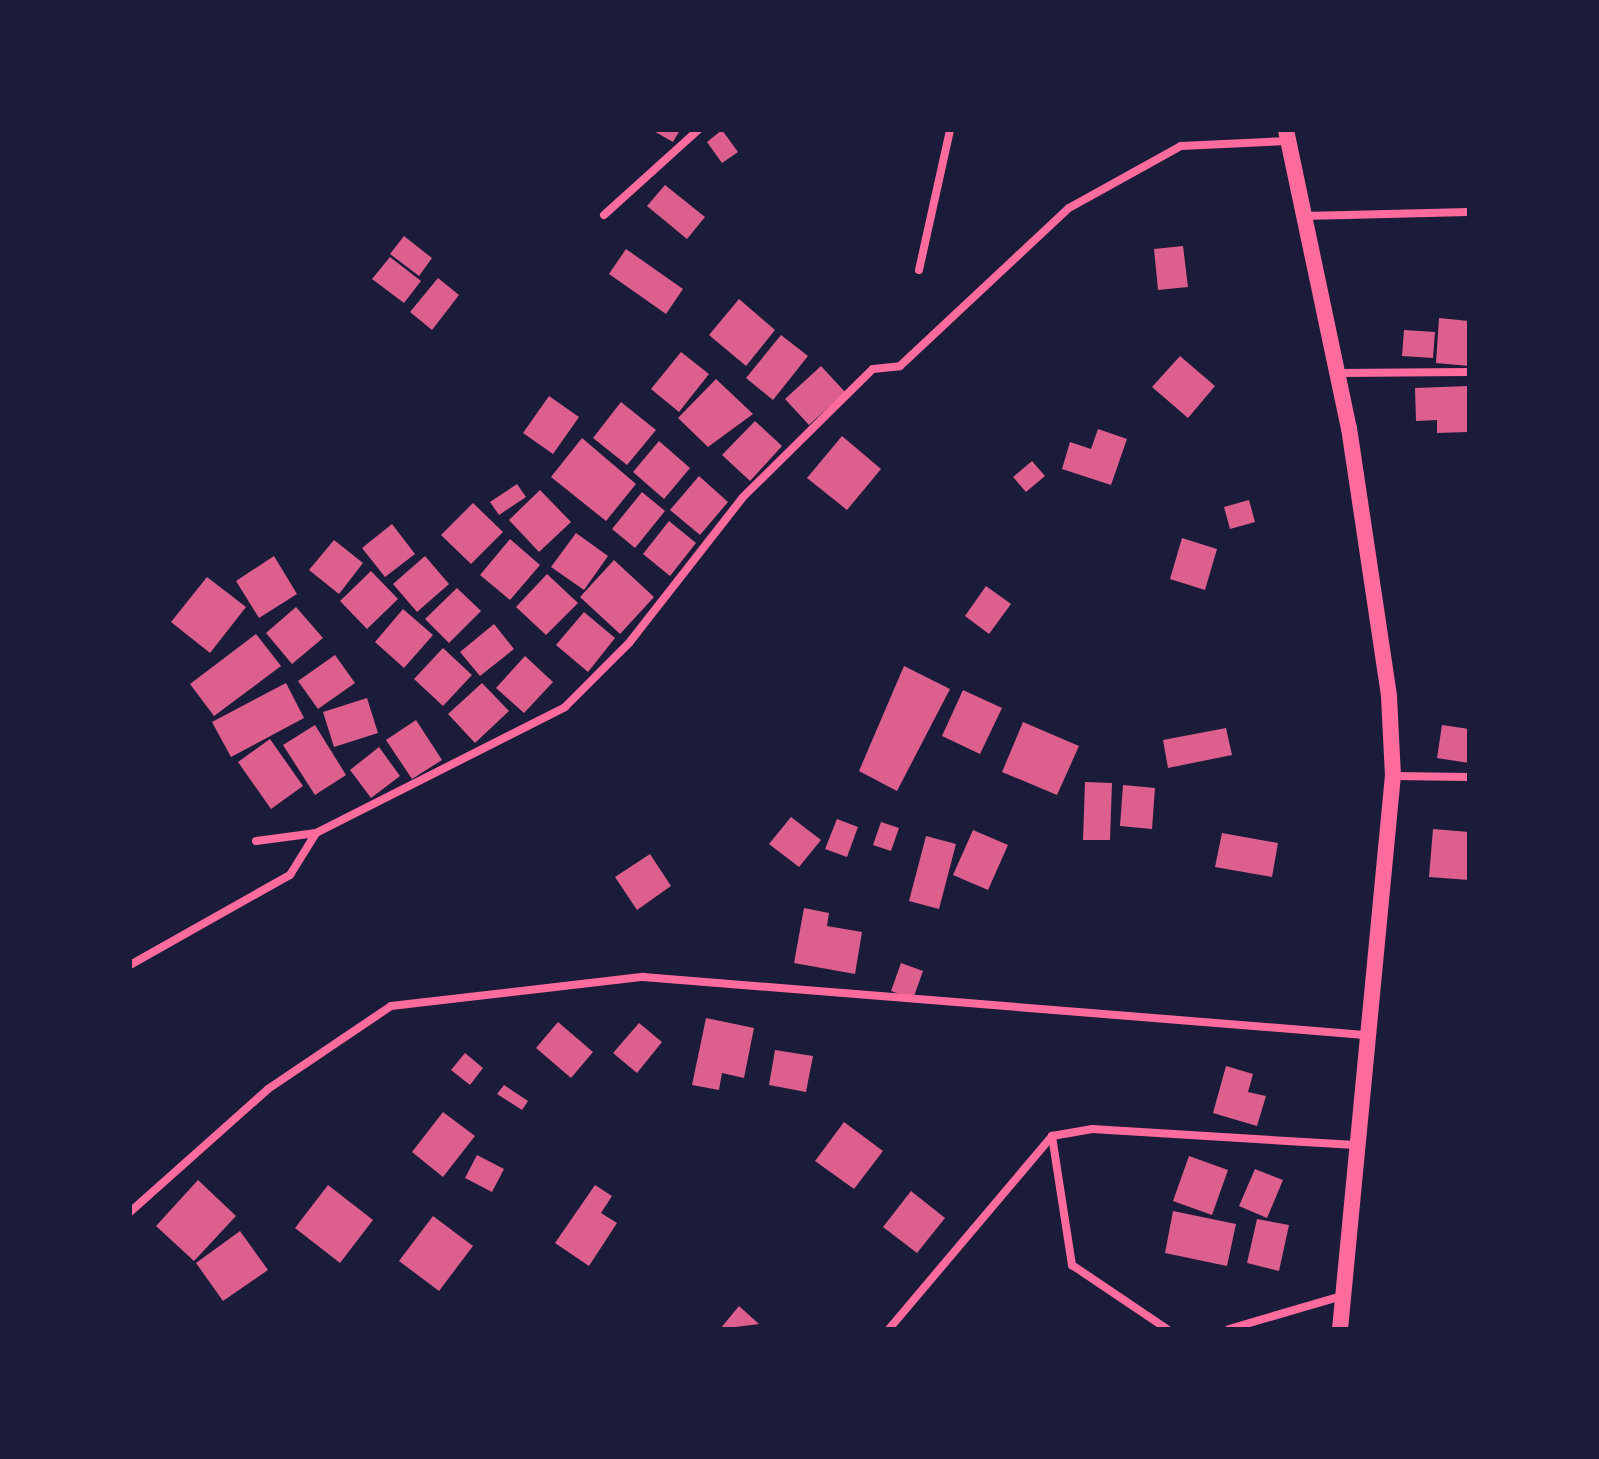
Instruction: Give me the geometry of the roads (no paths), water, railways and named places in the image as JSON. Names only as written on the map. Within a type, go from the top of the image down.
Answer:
[{"type":"main road","points":[[1287,135],[1337,373],[1389,697],[1393,775],[1365,1035],[1340,1329]]},
{"type":"street","points":[[604,215],[698,130]]},
{"type":"street","points":[[919,270],[950,130]]},
{"type":"street","points":[[256,841],[316,833],[565,707],[629,643],[743,497],[873,369],[900,366],[1069,208],[1181,146],[1287,135]]},
{"type":"street","points":[[1304,216],[1469,212]]},
{"type":"street","points":[[1337,373],[1469,372]]},
{"type":"street","points":[[1393,775],[1469,777]]},
{"type":"street","points":[[130,965],[290,875],[316,833]]},
{"type":"street","points":[[130,1212],[268,1089],[391,1006],[643,977],[1365,1035]]},
{"type":"street","points":[[889,1329],[1052,1136],[1092,1129],[1356,1145]]},
{"type":"street","points":[[1052,1136],[1072,1265],[1167,1329]]},
{"type":"street","points":[[1229,1329],[1342,1296]]}]
